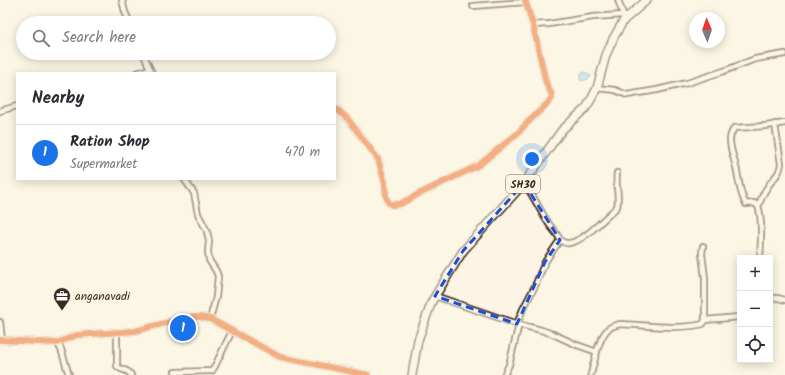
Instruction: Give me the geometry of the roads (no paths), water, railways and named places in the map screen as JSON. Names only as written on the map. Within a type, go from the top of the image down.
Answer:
[{"type":"main road","name":"SH30","points":[[412,375],[418,340],[432,301],[463,251],[524,183],[562,130],[586,108],[597,88],[610,45],[624,18],[647,0]]},
{"type":"street","points":[[122,0],[127,16]]},
{"type":"street","points":[[533,25],[593,17],[624,18],[618,0]]},
{"type":"street","points":[[336,110],[348,119],[378,159],[385,183],[386,196],[388,202],[392,204],[400,204],[479,165],[518,133],[551,100],[552,95],[546,83],[533,25],[525,1],[473,6]]},
{"type":"street","points":[[597,88],[616,90],[628,95],[657,90],[688,83],[755,59],[785,54]]},
{"type":"street","points":[[146,60],[151,71]]},
{"type":"street","points":[[0,111],[16,106]]},
{"type":"street","points":[[758,206],[754,203],[746,204],[742,197],[736,165],[732,153],[730,139],[732,132],[734,128],[785,123]]},
{"type":"street","points":[[760,255],[761,224],[758,206],[766,188],[778,175],[781,164],[776,124]]},
{"type":"street","points":[[524,183],[560,240],[569,243],[584,236],[617,207],[617,173]]},
{"type":"street","points":[[185,180],[194,193],[198,214],[207,231],[209,241],[209,260],[218,276],[216,296],[210,319]]},
{"type":"street","points":[[504,375],[523,309],[545,262],[560,240]]},
{"type":"street","points":[[591,374],[603,336],[609,328],[614,325],[674,326],[703,324],[705,320],[702,254],[703,246]]},
{"type":"street","points":[[435,296],[518,324],[553,334],[597,352]]},
{"type":"street","points":[[773,298],[785,300]]},
{"type":"street","points":[[0,322],[1,340],[57,343],[77,335],[135,331],[188,317],[200,317],[210,319],[280,357],[368,375]]},
{"type":"street","points":[[705,320],[737,317]]},
{"type":"street","points":[[174,372],[212,371],[232,331]]},
{"type":"street","points":[[117,332],[117,366],[127,371],[131,375]]},
{"type":"street","points":[[57,343],[61,349],[68,375]]},
{"type":"water","points":[[583,72],[587,73],[591,77],[581,81],[580,76]]},
{"type":"place","name":"anganavadi","points":[[62,311]]},
{"type":"place","name":"Ration Shop","points":[[183,328]]}]
